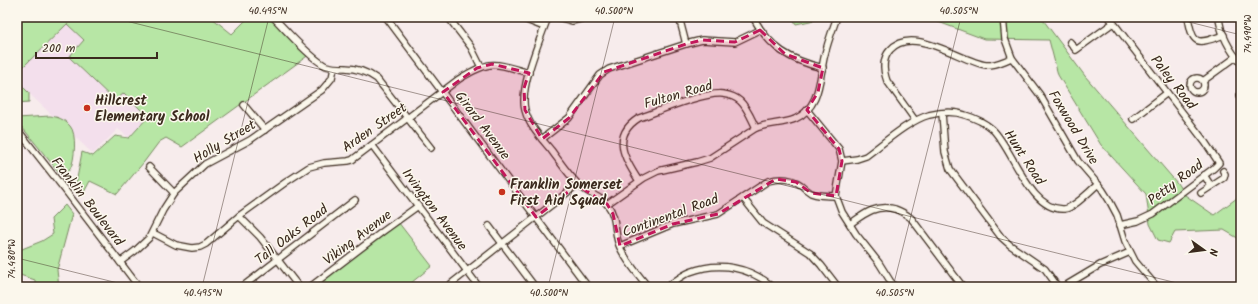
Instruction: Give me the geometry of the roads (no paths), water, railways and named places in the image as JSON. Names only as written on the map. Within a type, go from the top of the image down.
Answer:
[{"type":"street","points":[[273,17],[316,60],[334,68],[355,69],[373,76],[383,85],[431,148]]},
{"type":"street","name":"Girard Avenue","points":[[386,17],[588,287]]},
{"type":"street","points":[[448,17],[471,47],[481,67]]},
{"type":"street","points":[[519,17],[544,27]]},
{"type":"street","points":[[548,17],[524,88],[525,110],[531,125],[578,184],[607,204],[613,214],[620,246],[628,260],[648,287]]},
{"type":"street","points":[[557,17],[572,21],[588,17]]},
{"type":"street","points":[[679,17],[686,44]]},
{"type":"street","points":[[753,17],[760,30],[784,54],[805,64],[823,68]]},
{"type":"street","points":[[607,204],[639,181],[658,171],[710,158],[756,128],[763,125],[794,119],[807,110],[815,101],[818,92],[828,44],[837,17]]},
{"type":"street","name":"Foxwood Drive","points":[[1004,17],[1004,34],[1012,58],[1040,95],[1078,161],[1098,184],[1109,200],[1130,252],[1138,266],[1157,287]]},
{"type":"street","name":"Paley Road","points":[[1109,17],[1205,142],[1219,163]]},
{"type":"street","points":[[1188,17],[1190,32],[1196,40],[1205,42],[1224,35]]},
{"type":"street","points":[[1219,17],[1224,35],[1241,63]]},
{"type":"street","points":[[1070,42],[1076,50],[1113,22]]},
{"type":"street","points":[[542,139],[569,118],[590,88],[604,72],[686,44],[702,40],[734,42],[760,30]]},
{"type":"street","points":[[915,120],[887,81],[885,74],[884,65],[887,54],[897,44],[905,41],[915,41],[935,45],[984,65],[996,64],[1012,58]]},
{"type":"street","points":[[1203,81],[1236,57]]},
{"type":"street","name":"Arden Street","points":[[152,233],[176,245],[192,248],[200,247],[206,244],[239,216],[309,167],[324,163],[348,161],[408,119],[459,79],[481,67],[499,64],[529,73]]},
{"type":"street","name":"Holly Street","points":[[120,262],[149,238],[163,210],[174,193],[205,164],[250,140],[322,90],[328,85],[332,78],[334,68]]},
{"type":"street","points":[[1241,91],[1241,100]]},
{"type":"street","points":[[1133,119],[1167,93]]},
{"type":"street","name":"Fulton Road","points":[[639,181],[627,164],[622,148],[624,136],[635,120],[639,118],[712,94],[724,94],[731,96],[742,103],[756,128]]},
{"type":"street","points":[[244,105],[265,130]]},
{"type":"street","points":[[807,110],[839,149],[842,161],[836,196],[839,206],[856,234],[884,270],[894,287]]},
{"type":"street","points":[[942,113],[945,152],[950,169],[1001,237],[1010,246],[1045,270],[1058,287]]},
{"type":"street","name":"Hunt Road","points":[[842,161],[866,156],[915,120],[928,115],[957,113],[974,117],[992,128],[1032,191],[1046,204],[1063,209],[1068,208],[1098,184]]},
{"type":"street","name":"Franklin Boulevard","points":[[17,130],[139,287]]},
{"type":"street","name":"Irvington Avenue","points":[[372,145],[479,287]]},
{"type":"street","name":"Petty Road","points":[[1120,225],[1138,221],[1153,214],[1219,163]]},
{"type":"street","points":[[149,167],[174,193]]},
{"type":"street","points":[[1201,193],[1224,178],[1225,174],[1223,171]]},
{"type":"street","points":[[1204,176],[1211,186]]},
{"type":"street","name":"Continental Road","points":[[620,246],[673,224],[718,214],[768,181],[780,178],[796,182],[811,193],[836,196]]},
{"type":"street","points":[[447,287],[578,184]]},
{"type":"street","points":[[743,198],[763,223],[810,253],[838,287]]},
{"type":"street","name":"Tall Oaks Road","points":[[242,287],[355,200]]},
{"type":"street","name":"Viking Avenue","points":[[310,287],[418,206]]},
{"type":"street","points":[[850,224],[867,212],[880,207],[890,208],[904,213],[911,218],[963,287]]},
{"type":"street","points":[[239,216],[260,237],[299,287]]},
{"type":"street","points":[[489,226],[534,287]]},
{"type":"street","points":[[1063,287],[1100,265],[1130,252]]},
{"type":"street","points":[[667,287],[690,272],[704,268],[720,267],[740,269],[750,272],[773,287]]},
{"type":"place","name":"Hillcrest Elementary School","points":[[87,108]]},
{"type":"place","name":"Franklin Somerset First Aid Squad","points":[[502,192]]}]
